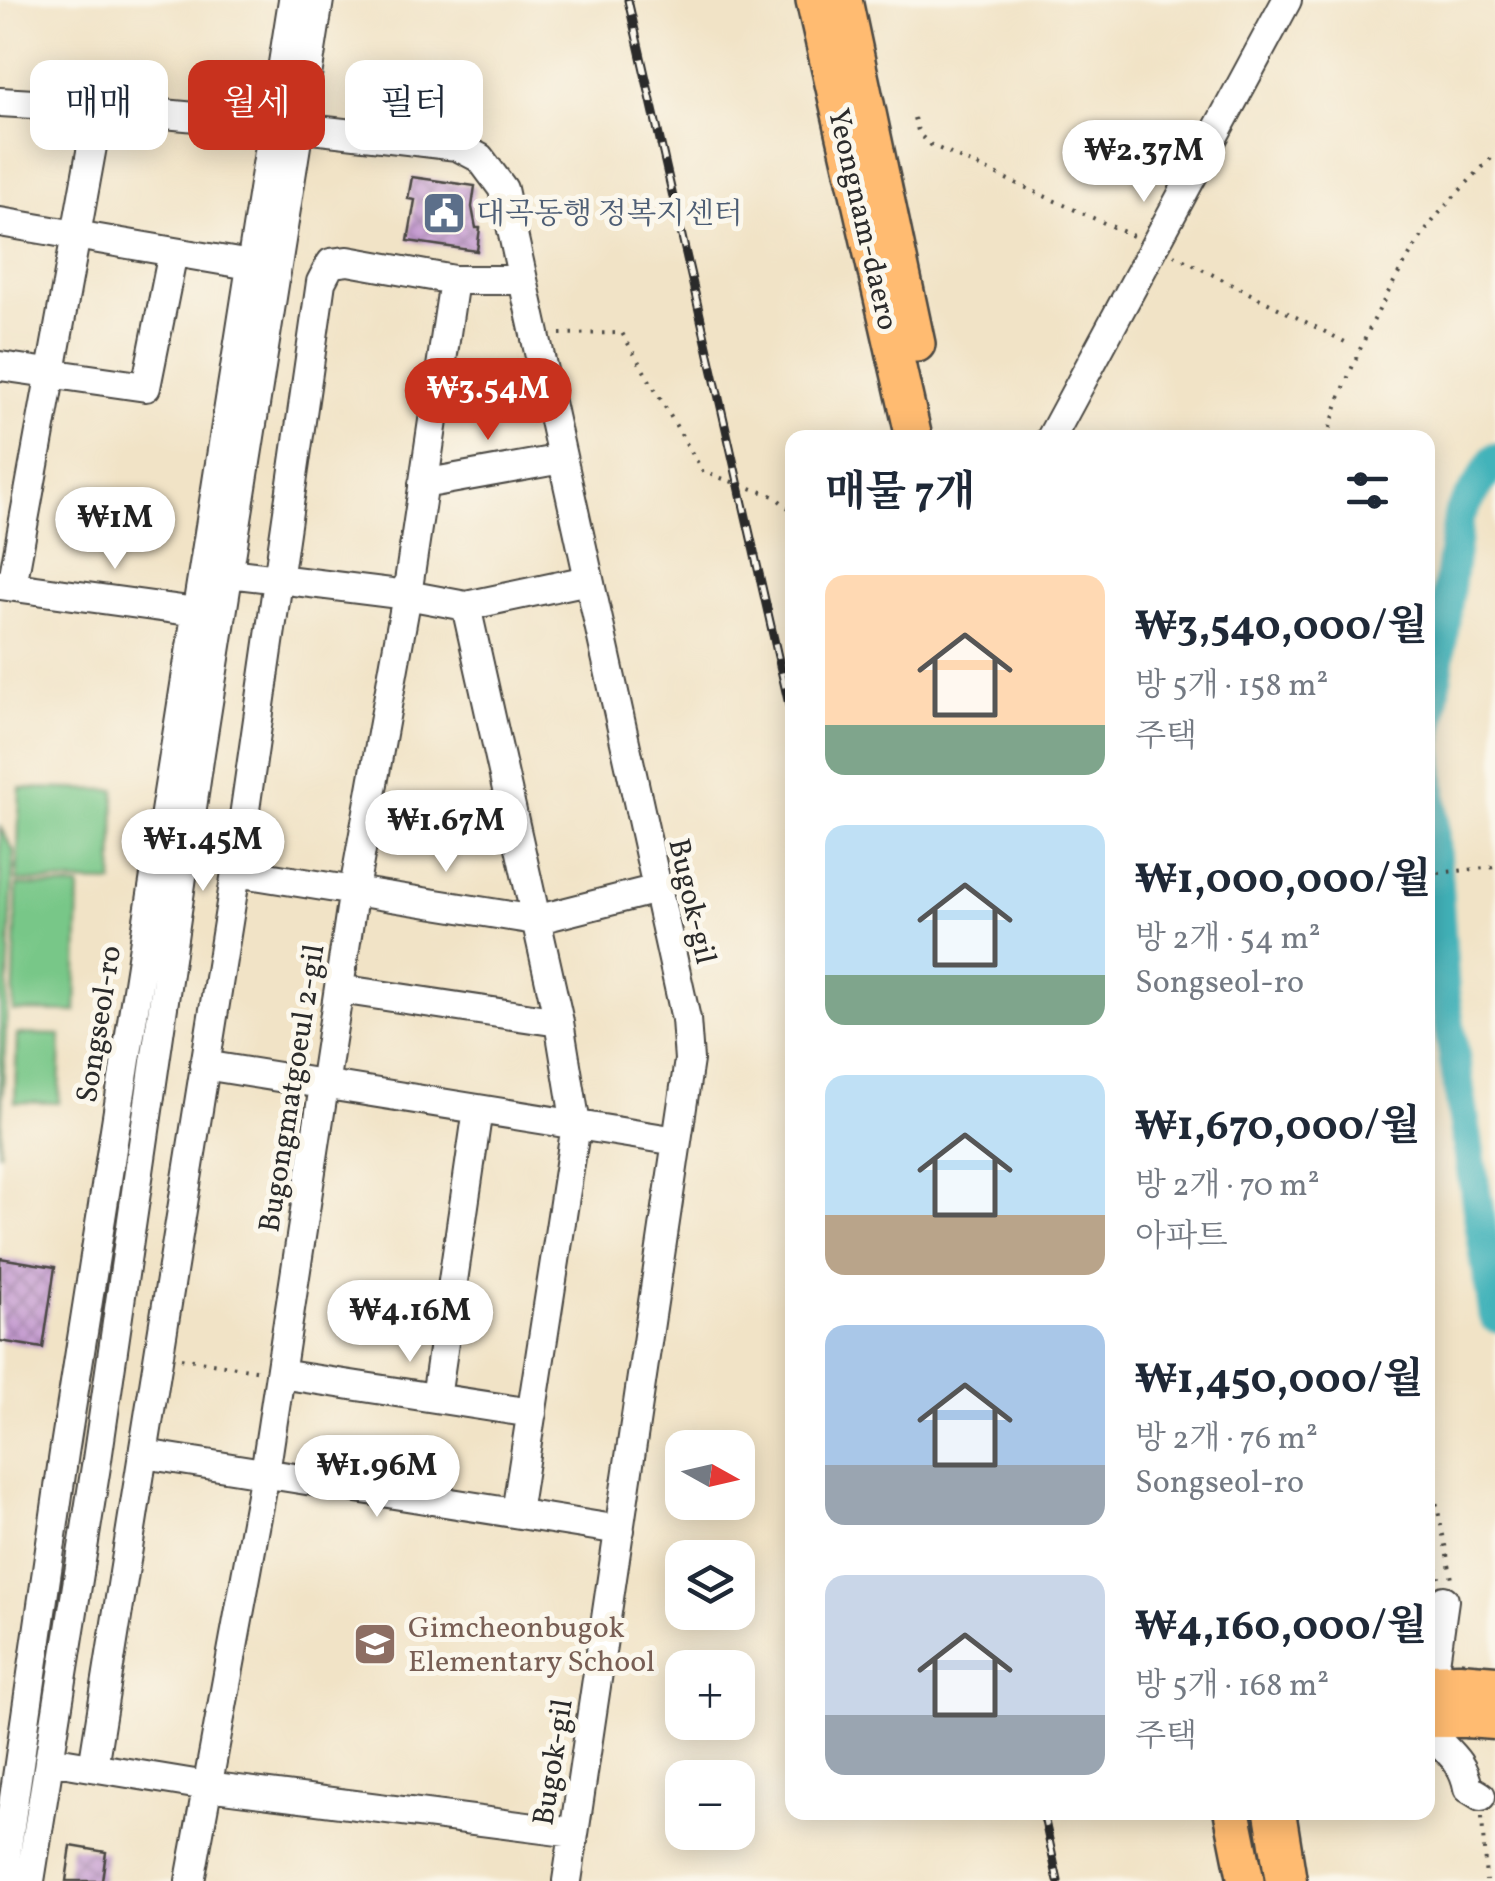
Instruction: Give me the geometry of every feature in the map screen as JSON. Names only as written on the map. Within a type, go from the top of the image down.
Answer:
[{"type":"highway","points":[[1276,1820],[1286,1881]]},
{"type":"main road","name":"Yeongnam-daero","points":[[814,0],[912,430]]},
{"type":"main road","name":"Yeongnam-daero","points":[[844,0],[936,430]]},
{"type":"main road","points":[[1234,1820],[1246,1881]]},
{"type":"main road","points":[[1261,1820],[1275,1881]]},
{"type":"street","name":"Songseol-ro","points":[[290,60],[293,0]]},
{"type":"street","name":"Songseol-ro","points":[[304,60],[319,0]]},
{"type":"street","points":[[1055,430],[1287,0]]},
{"type":"street","name":"Bugok-gil","points":[[0,102],[30,104]]},
{"type":"street","name":"Bugok-gil","points":[[325,130],[456,146],[480,158],[503,189],[686,1019],[689,1060],[567,1881]]},
{"type":"street","points":[[91,150],[51,375],[6,586],[209,614]]},
{"type":"street","name":"Songseol-ro","points":[[30,1881],[209,614],[250,265],[280,150]]},
{"type":"street","name":"Songseol-ro","points":[[2,1881],[11,1744],[209,614],[229,574],[284,150]]},
{"type":"street","points":[[0,222],[250,265]]},
{"type":"street","points":[[0,366],[146,387],[173,252]]},
{"type":"street","points":[[93,1767],[236,872],[321,282],[331,263],[348,260],[454,280],[523,280]]},
{"type":"street","name":"Bugongmatgoeul 2-gil","points":[[190,1881],[266,1473],[323,1085],[406,595],[454,280]]},
{"type":"street","points":[[424,484],[562,459]]},
{"type":"street","points":[[229,574],[466,606],[588,580]]},
{"type":"street","points":[[466,606],[558,1022],[576,1125],[516,1513]]},
{"type":"street","points":[[236,872],[535,920],[658,889]]},
{"type":"street","points":[[339,988],[558,1022]]},
{"type":"street","points":[[204,1066],[677,1141]]},
{"type":"street","points":[[436,1398],[478,1110]]},
{"type":"street","points":[[280,1374],[532,1413]]},
{"type":"street","points":[[144,1454],[620,1530]]},
{"type":"street","points":[[1436,1606],[1457,1699]]},
{"type":"street","points":[[1435,1737],[1465,1771],[1468,1788],[1481,1796]]},
{"type":"street","points":[[50,1760],[207,1786],[574,1833]]},
{"type":"path","points":[[914,118],[919,134],[931,145],[1154,246],[1347,343]]},
{"type":"path","points":[[1329,430],[1336,403],[1354,364],[1428,228],[1495,154]]},
{"type":"path","points":[[535,335],[622,333],[703,472],[774,496],[785,505]]},
{"type":"path","points":[[1435,873],[1495,866]]},
{"type":"path","points":[[159,1354],[280,1374]]},
{"type":"green space","points":[[20,788],[115,790],[113,883],[17,881]]},
{"type":"green space","points":[[0,827],[14,851],[0,1154]]},
{"type":"green space","points":[[17,885],[79,887],[76,1012],[13,1011]]},
{"type":"green space","points":[[17,1034],[61,1035],[59,1103],[15,1102]]},
{"type":"building","name":"대곡동행 정복지센터","points":[[412,177],[475,186],[472,207],[476,228],[480,228],[477,251],[408,241],[415,200],[408,199]]},
{"type":"building","points":[[0,1258],[55,1267],[43,1348],[0,1341]]},
{"type":"building","points":[[71,1846],[106,1852],[102,1881],[66,1881]]},
{"type":"waterway","points":[[1435,688],[1459,515],[1495,459]]},
{"type":"waterway","points":[[1435,856],[1444,993],[1495,1317]]},
{"type":"railway","points":[[628,0],[785,687]]},
{"type":"railway","points":[[1045,1820],[1058,1881]]},
{"type":"place","name":"대곡동행 정복지센터","points":[[444,213]]},
{"type":"place","name":"Gimcheonbugok Elementary School","points":[[375,1644]]}]
